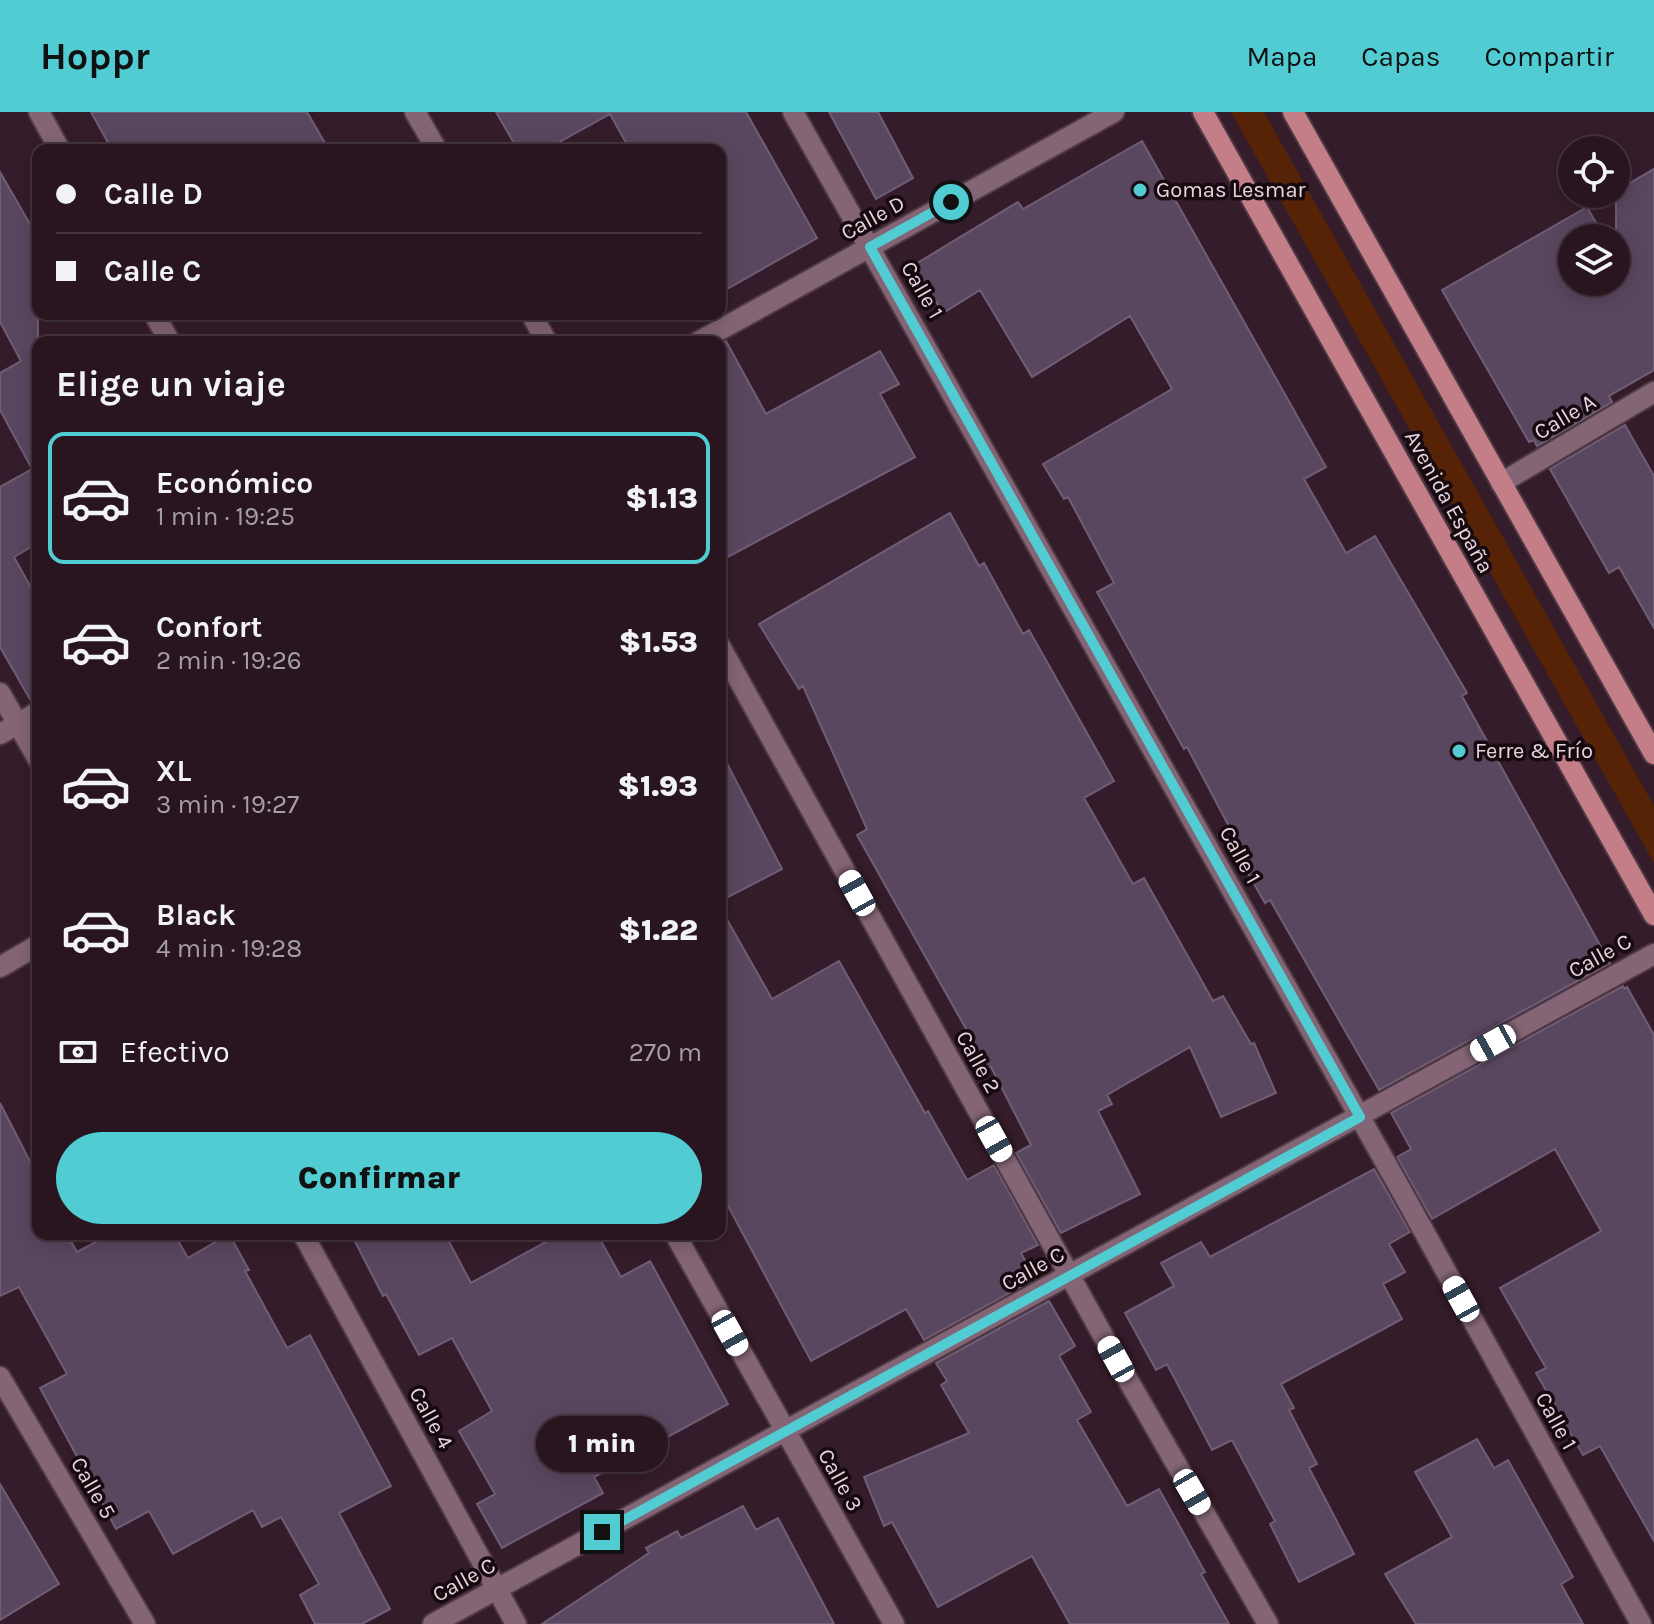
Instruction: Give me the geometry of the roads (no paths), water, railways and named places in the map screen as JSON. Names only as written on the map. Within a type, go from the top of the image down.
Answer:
[{"type":"main road","name":"Avenida España","points":[[1203,112],[1654,915]]},
{"type":"main road","points":[[1293,112],[1654,754]]},
{"type":"street","points":[[39,112],[57,144]]},
{"type":"street","points":[[415,112],[434,144]]},
{"type":"street","name":"Calle 1","points":[[793,112],[1360,1117],[1641,1624]]},
{"type":"street","name":"Calle D","points":[[709,336],[1114,112]]},
{"type":"street","name":"Calle A","points":[[1501,483],[1654,392]]},
{"type":"street","name":"Calle 2","points":[[726,657],[1070,1276],[1268,1624]]},
{"type":"street","points":[[0,693],[9,729],[32,753]]},
{"type":"street","points":[[9,729],[32,716]]},
{"type":"street","points":[[0,967],[32,948]]},
{"type":"street","name":"Calle C","points":[[433,1624],[1654,954]]},
{"type":"street","name":"Calle 4","points":[[306,1240],[516,1624]]},
{"type":"street","name":"Calle 3","points":[[678,1240],[894,1624]]},
{"type":"street","name":"Calle 5","points":[[0,1377],[145,1624]]},
{"type":"place","name":"Gomas Lesmar","points":[[1140,190]]},
{"type":"place","name":"Ferre & Frío","points":[[1459,751]]}]
